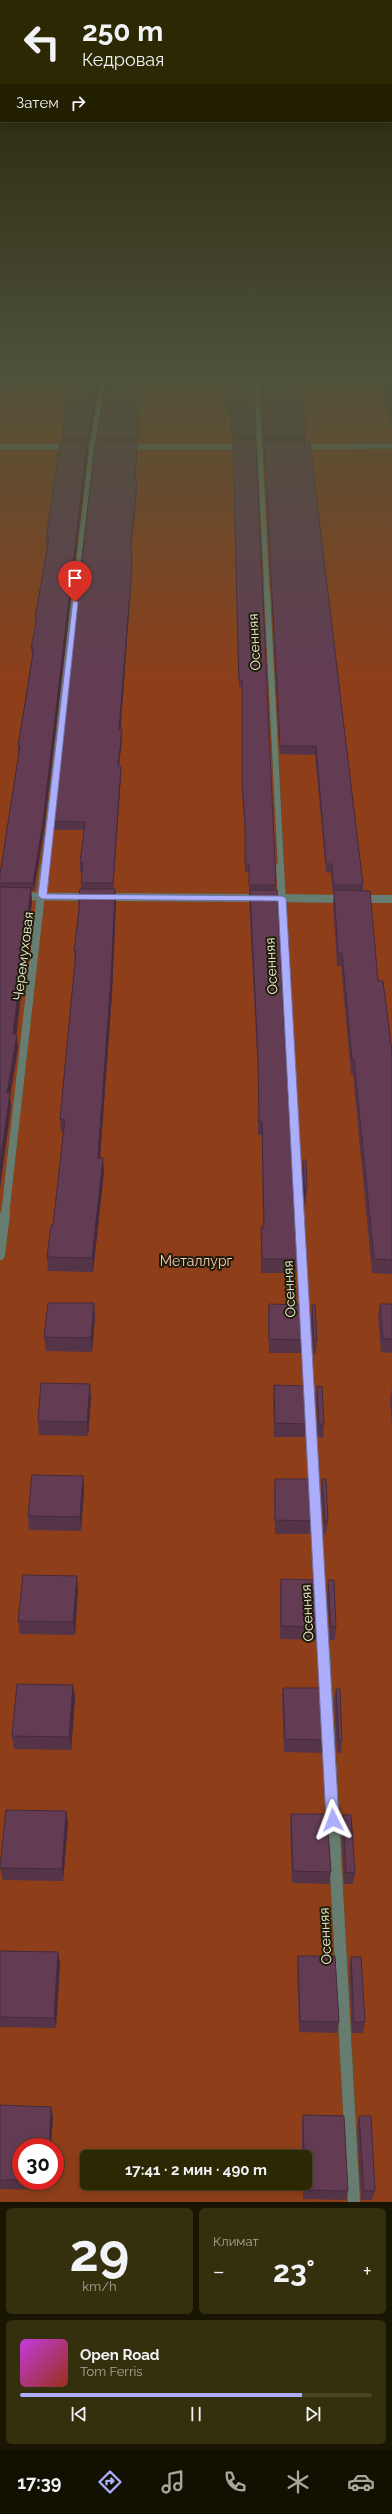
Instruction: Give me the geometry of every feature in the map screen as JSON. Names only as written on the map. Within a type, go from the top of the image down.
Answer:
[{"type":"street","name":"Черемуховая","points":[[0,1255],[89,477]]},
{"type":"street","name":"Осенняя","points":[[263,477],[282,898],[354,2202]]},
{"type":"street","points":[[0,896],[392,899]]},
{"type":"green space","name":"Металлург","points":[[0,477],[392,477],[392,2202],[0,2202]]},
{"type":"building","points":[[55,477],[83,477],[43,822],[33,883],[0,883],[0,874],[20,746],[18,746],[34,648],[31,648],[37,618],[35,618],[49,539],[46,539]]},
{"type":"building","points":[[91,477],[135,477],[135,482],[137,482],[130,552],[132,552],[131,578],[119,730],[122,730],[118,766],[121,766],[113,883],[81,883],[83,863],[80,863],[85,822],[52,821]]},
{"type":"building","points":[[234,477],[257,477],[276,885],[249,885],[249,864],[245,864],[245,822],[242,784],[242,680],[239,680]]},
{"type":"building","points":[[266,477],[314,477],[363,885],[333,885],[332,864],[326,864],[316,746],[280,746]]},
{"type":"building","points":[[0,887],[31,888],[13,1034],[17,1035],[7,1093],[10,1093],[0,1163]]},
{"type":"building","points":[[80,889],[115,889],[111,979],[98,1158],[103,1158],[92,1258],[47,1257],[51,1225],[53,1225],[65,1120],[60,1119],[76,951],[74,951]]},
{"type":"building","points":[[250,890],[277,890],[297,1259],[262,1259],[261,1227],[264,1227],[262,1122],[259,1122],[258,1059]]},
{"type":"building","points":[[334,890],[370,891],[378,981],[383,981],[392,1052],[392,1260],[374,1259],[342,953],[338,953]]},
{"type":"building","points":[[303,1160],[306,1160],[307,1189],[305,1189],[305,1197]]},
{"type":"building","points":[[48,1303],[94,1303],[91,1338],[44,1337]]},
{"type":"building","points":[[269,1304],[300,1305],[302,1340],[269,1339]]},
{"type":"building","points":[[380,1304],[392,1304],[392,1339],[383,1339]]},
{"type":"building","points":[[312,1305],[315,1305],[317,1340],[314,1340]]},
{"type":"building","points":[[41,1383],[90,1384],[87,1422],[38,1421]]},
{"type":"building","points":[[274,1385],[304,1386],[306,1424],[275,1423]]},
{"type":"building","points":[[317,1386],[322,1386],[324,1424],[319,1424]]},
{"type":"building","points":[[32,1475],[83,1476],[80,1517],[28,1516]]},
{"type":"building","points":[[275,1479],[310,1479],[312,1521],[275,1520]]},
{"type":"building","points":[[322,1479],[326,1479],[328,1521],[325,1521]]},
{"type":"building","points":[[23,1575],[77,1576],[73,1622],[18,1621]]},
{"type":"building","points":[[281,1579],[316,1580],[318,1627],[281,1626]]},
{"type":"building","points":[[328,1580],[334,1580],[336,1627],[331,1627]]},
{"type":"building","points":[[17,1684],[73,1685],[69,1737],[12,1736]]},
{"type":"building","points":[[283,1688],[321,1688],[323,1740],[285,1739]]},
{"type":"building","points":[[336,1689],[340,1689],[342,1741],[339,1741]]},
{"type":"building","points":[[6,1810],[66,1811],[62,1869],[0,1868]]},
{"type":"building","points":[[291,1814],[327,1814],[331,1872],[293,1871]]},
{"type":"building","points":[[343,1815],[351,1815],[355,1873],[346,1872]]},
{"type":"building","points":[[0,1951],[58,1952],[54,2018],[0,2017]]},
{"type":"building","points":[[298,1956],[335,1956],[339,2022],[300,2021]]},
{"type":"building","points":[[351,1957],[361,1957],[365,2022],[354,2022]]},
{"type":"building","points":[[0,2105],[51,2107],[49,2138],[12,2138],[12,2180],[0,2180]]},
{"type":"building","points":[[303,2115],[344,2116],[348,2191],[305,2190],[312,2190],[312,2150],[304,2150]]},
{"type":"building","points":[[359,2116],[371,2116],[375,2191],[364,2191]]},
{"type":"route","points":[[75,602],[42,896],[282,898],[333,1820]]}]
